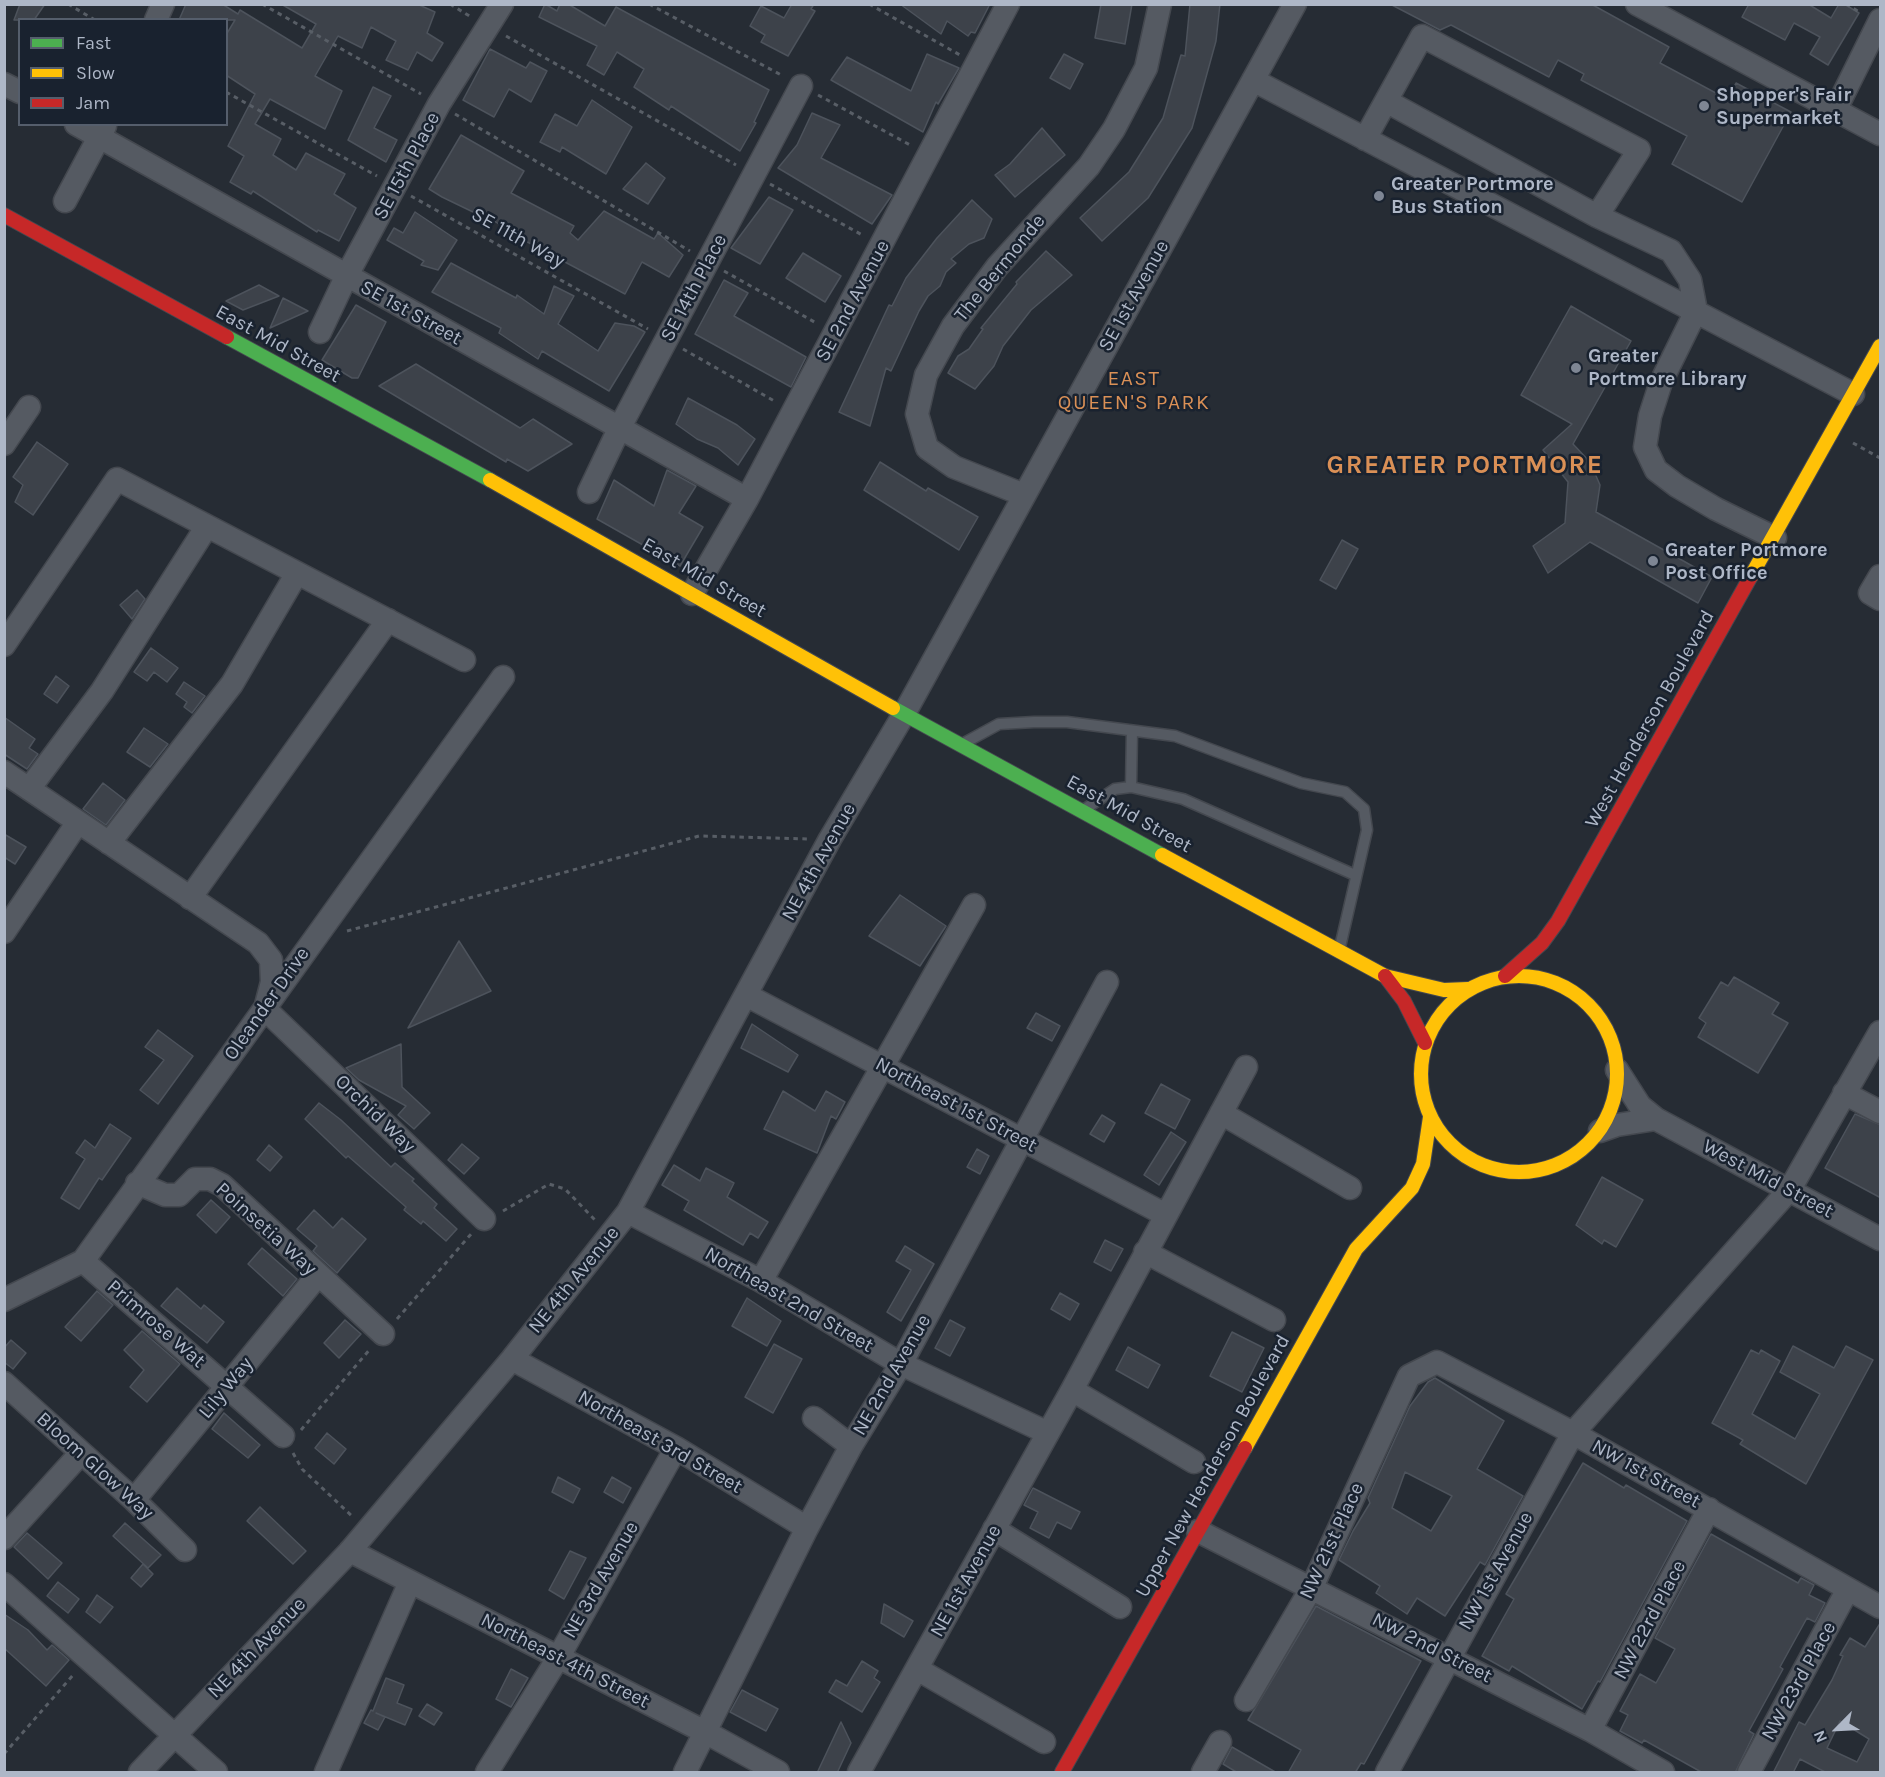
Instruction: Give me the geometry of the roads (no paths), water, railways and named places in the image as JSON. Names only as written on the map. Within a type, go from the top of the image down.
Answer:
[{"type":"street","points":[[157,18],[163,4]]},
{"type":"street","name":"SE 15th Place","points":[[320,332],[346,277],[397,188],[440,104],[502,4]]},
{"type":"street","name":"SE 2nd Avenue","points":[[692,594],[747,499],[978,65],[1008,4]]},
{"type":"street","name":"The Bermonde","points":[[1024,495],[954,467],[927,448],[918,414],[926,375],[953,326],[997,267],[1089,166],[1114,129],[1146,68],[1160,4]]},
{"type":"street","name":"SE 1st Avenue","points":[[904,714],[1295,4]]},
{"type":"street","points":[[1637,4],[1881,134]]},
{"type":"street","points":[[1836,109],[1881,20]]},
{"type":"street","points":[[1365,139],[1422,36],[1639,150],[1597,216]]},
{"type":"street","points":[[1253,80],[1853,394]]},
{"type":"street","points":[[4,84],[18,91]]},
{"type":"street","name":"SE 14th Place","points":[[589,492],[620,427],[801,86]]},
{"type":"street","points":[[1386,101],[1597,216],[1671,251],[1690,280],[1696,311],[1661,382],[1650,416],[1645,447],[1656,470],[1677,486],[1716,509],[1775,538]]},
{"type":"street","name":"SE 1st Street","points":[[84,126],[103,131],[346,277],[747,499]]},
{"type":"street","points":[[66,201],[103,131]]},
{"type":"street","name":"East Mid Street","points":[[4,215],[692,594],[904,714],[1385,976],[1444,990],[1468,989]]},
{"type":"street","name":"West Henderson Boulevard","points":[[1506,976],[1542,943],[1558,921],[1775,538],[1881,345]]},
{"type":"street","points":[[4,444],[29,407]]},
{"type":"street","points":[[4,645],[117,479],[464,660]]},
{"type":"street","points":[[29,789],[102,691],[207,526]]},
{"type":"street","points":[[109,843],[232,684],[297,573]]},
{"type":"street","points":[[1881,576],[1870,593],[1881,599]]},
{"type":"street","points":[[190,898],[388,620]]},
{"type":"street","name":"Oleander Drive","points":[[4,1300],[83,1261],[502,677]]},
{"type":"street","name":"NE 4th Avenue","points":[[140,1773],[175,1733],[368,1531],[512,1359],[628,1212],[830,839],[904,714]]},
{"type":"street","points":[[4,772],[258,943],[271,960],[272,982],[265,1009]]},
{"type":"street","points":[[4,932],[78,822]]},
{"type":"street","points":[[760,1281],[974,904]]},
{"type":"street","name":"West Henderson Boulevard","points":[[1557,948],[1558,921]]},
{"type":"street","points":[[1560,973],[1563,987]]},
{"type":"street","name":"East Mid Street","points":[[1385,976],[1404,1001],[1425,1043]]},
{"type":"street","points":[[1506,976],[1534,976],[1563,987],[1583,999],[1601,1020],[1612,1044],[1617,1070],[1616,1091],[1610,1112],[1600,1131],[1581,1152],[1557,1166],[1521,1173],[1503,1172],[1477,1164],[1458,1152],[1442,1136],[1430,1117],[1422,1093],[1420,1068],[1425,1043],[1442,1012],[1468,989],[1506,976]]},
{"type":"street","name":"NE 2nd Avenue","points":[[685,1773],[807,1528],[851,1446],[901,1364],[1107,982]]},
{"type":"street","name":"Northeast 1st Street","points":[[746,995],[1166,1215]]},
{"type":"street","name":"Orchid Way","points":[[265,1009],[484,1218]]},
{"type":"street","name":"NW 1st Avenue","points":[[1387,1773],[1448,1657],[1573,1433],[1790,1189],[1844,1092],[1881,1032]]},
{"type":"street","name":"NE 1st Avenue","points":[[859,1773],[1048,1434],[1246,1067]]},
{"type":"street","name":"West Mid Street","points":[[1617,1070],[1640,1106],[1656,1119],[1881,1239]]},
{"type":"street","points":[[1844,1092],[1881,1112]]},
{"type":"street","points":[[1221,1113],[1350,1188]]},
{"type":"street","name":"Upper New Henderson Boulevard","points":[[1062,1773],[1356,1249],[1412,1188],[1423,1164],[1430,1117]]},
{"type":"street","points":[[1600,1131],[1617,1125],[1656,1119]]},
{"type":"street","points":[[1455,1169],[1477,1164]]},
{"type":"street","name":"Upper New Henderson Boulevard","points":[[1412,1188],[1434,1177]]},
{"type":"street","name":"Poinsetia Way","points":[[137,1183],[165,1195],[179,1195],[195,1179],[210,1179],[222,1185],[383,1334]]},
{"type":"street","name":"Northeast 2nd Street","points":[[628,1212],[760,1281],[901,1364],[1048,1434]]},
{"type":"street","points":[[1146,1251],[1274,1320]]},
{"type":"street","name":"Primrose Wat","points":[[83,1261],[286,1440]]},
{"type":"street","name":"Lily Way","points":[[134,1500],[318,1275]]},
{"type":"street","name":"Northeast 3rd Street","points":[[512,1359],[676,1448],[807,1528]]},
{"type":"street","name":"NW 1st Street","points":[[1409,1376],[1437,1362],[1573,1433],[1881,1607]]},
{"type":"street","name":"NW 21st Place","points":[[1246,1700],[1312,1587],[1409,1376]]},
{"type":"street","name":"Bloom Glow Way","points":[[4,1383],[134,1500],[185,1550]]},
{"type":"street","points":[[1072,1390],[1194,1462]]},
{"type":"street","points":[[814,1418],[851,1446]]},
{"type":"street","name":"NE 3rd Avenue","points":[[487,1773],[558,1658],[676,1448]]},
{"type":"street","points":[[4,1538],[81,1453]]},
{"type":"street","name":"NW 22rd Place","points":[[1590,1730],[1709,1509]]},
{"type":"street","points":[[994,1529],[1120,1607]]},
{"type":"street","name":"NW 2nd Street","points":[[1197,1530],[1590,1730],[1663,1773]]},
{"type":"street","name":"Northeast 4th Street","points":[[350,1551],[707,1732],[778,1773]]},
{"type":"street","points":[[326,1773],[410,1582]]},
{"type":"street","points":[[4,1584],[87,1659],[175,1733],[216,1773]]},
{"type":"street","name":"NW 23rd Place","points":[[1749,1773],[1848,1589]]},
{"type":"street","points":[[917,1669],[1044,1742]]},
{"type":"street","points":[[1203,1773],[1220,1742]]},
{"type":"lane","points":[[961,745],[999,724],[1067,722],[1175,736],[1301,783],[1345,792],[1364,808],[1367,830],[1339,951]]},
{"type":"lane","points":[[1131,788],[1132,731]]},
{"type":"lane","points":[[1083,811],[1115,789],[1131,788],[1183,799],[1355,875]]},
{"type":"place","name":"Shopper's Fair Supermarket","points":[[1704,106]]},
{"type":"place","name":"Greater Portmore Bus Station","points":[[1379,196]]},
{"type":"place","name":"Greater Portmore Library","points":[[1576,368]]},
{"type":"place","name":"Greater Portmore Post Office","points":[[1653,561]]},
{"type":"district","name":"EAST QUEEN'S PARK","points":[[1134,391]]},
{"type":"district","name":"GREATER PORTMORE","points":[[1465,466]]}]
